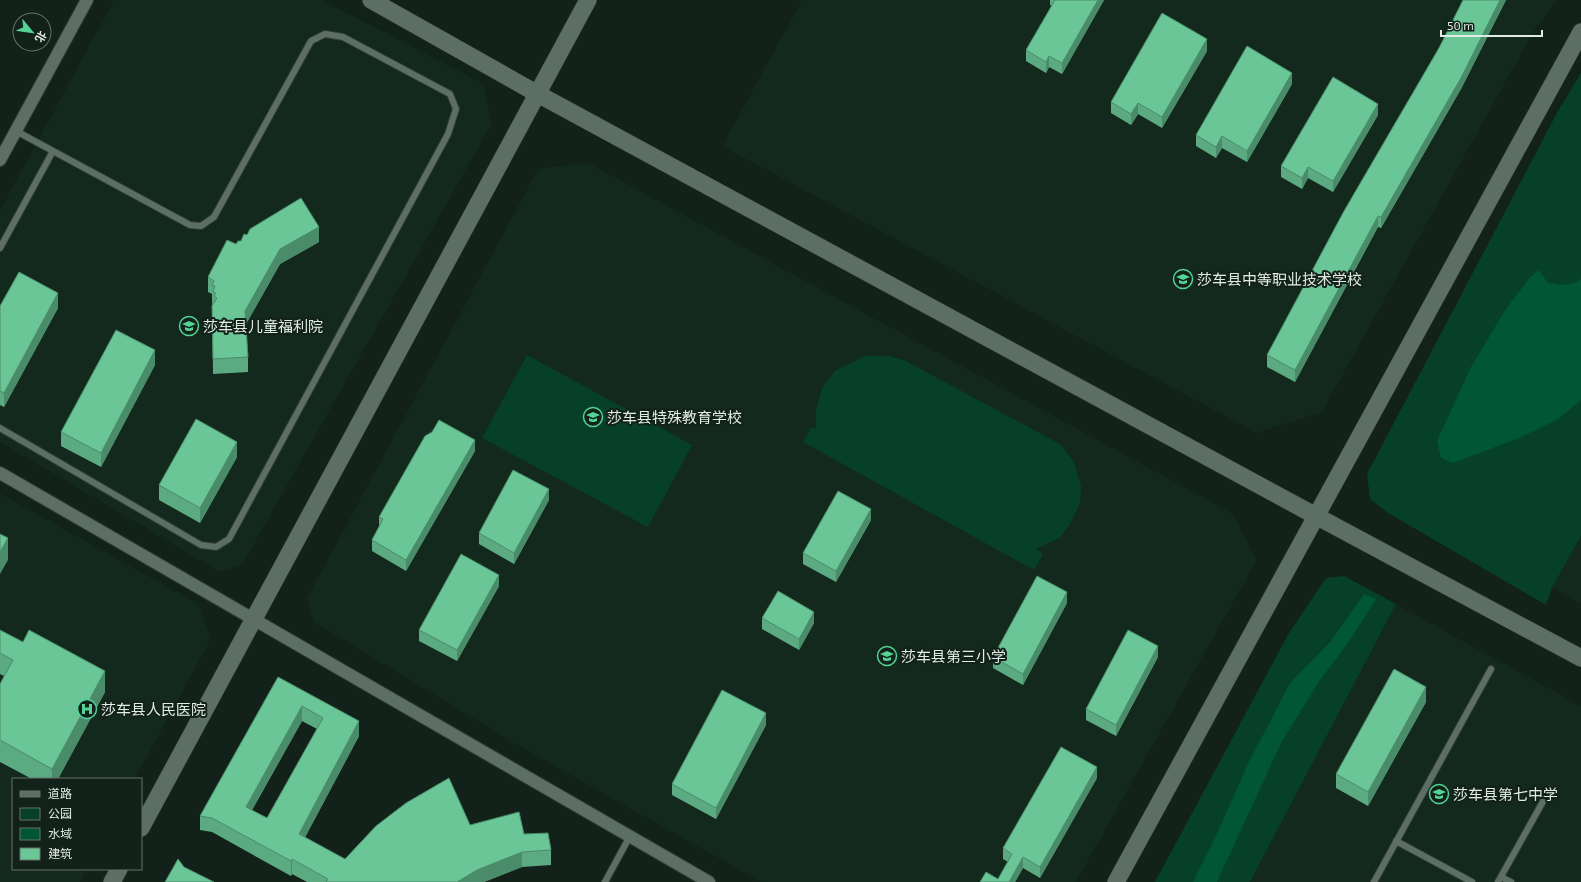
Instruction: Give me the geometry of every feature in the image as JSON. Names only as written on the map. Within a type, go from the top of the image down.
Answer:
[{"type":"street","points":[[0,160],[87,0]]},
{"type":"street","points":[[371,0],[536,93],[1581,658]]},
{"type":"street","points":[[142,826],[536,93],[588,0]]},
{"type":"street","points":[[1116,882],[1581,32]]},
{"type":"street","points":[[0,473],[709,882]]},
{"type":"street","points":[[112,882],[118,870]]},
{"type":"lane","points":[[0,428],[201,546],[216,547],[229,539],[448,134],[456,109],[450,94],[343,37],[325,34],[311,41],[214,217],[201,226],[190,225],[16,130]]},
{"type":"lane","points":[[0,248],[53,151]]},
{"type":"lane","points":[[1374,882],[1491,669]]},
{"type":"lane","points":[[1511,882],[1500,879],[1550,789]]},
{"type":"lane","points":[[605,882],[630,836]]},
{"type":"lane","points":[[1396,841],[1472,882]]},
{"type":"shaded area","name":"莎车县儿童福利院","points":[[114,0],[322,0],[483,83],[492,124],[242,565],[220,572],[0,442],[0,210]]},
{"type":"shaded area","name":"莎车县中等职业技术学校","points":[[802,0],[1558,0],[1535,29],[1322,412],[1257,433],[722,146]]},
{"type":"shaded area","name":"莎车县第三小学","points":[[587,162],[1232,513],[1257,560],[1076,882],[761,882],[519,746],[314,622],[307,598],[538,169]]},
{"type":"shaded area","name":"莎车县人民医院","points":[[0,493],[198,604],[211,639],[136,778],[12,778],[12,870],[86,870],[80,882],[0,882]]},
{"type":"shaded area","points":[[1581,536],[1581,604],[1552,588]]},
{"type":"shaded area","name":"莎车县第七中学","points":[[1396,604],[1581,706],[1581,882],[1250,882]]},
{"type":"green space","points":[[1581,73],[1581,536],[1552,588],[1546,605],[1388,513],[1370,499],[1367,474],[1558,111]]},
{"type":"green space","points":[[527,355],[692,445],[648,527],[482,438]]},
{"type":"green space","points":[[865,356],[889,356],[904,360],[1060,444],[1074,462],[1081,487],[1080,503],[1069,526],[1059,538],[1036,549],[1043,554],[1034,570],[803,442],[811,427],[816,429],[816,410],[822,388],[835,371]]},
{"type":"green space","points":[[1344,576],[1396,604],[1250,882],[1155,882],[1289,633],[1326,578]]},
{"type":"water","points":[[1539,270],[1547,282],[1551,283],[1569,284],[1577,282],[1581,279],[1581,400],[1558,419],[1519,438],[1453,463],[1441,458],[1437,441],[1471,367],[1504,312],[1530,277]]},
{"type":"water","points":[[1364,594],[1376,599],[1348,643],[1320,680],[1282,741],[1217,882],[1193,882],[1216,836],[1249,762],[1290,683],[1331,641]]},
{"type":"building","points":[[1055,0],[1098,0],[1062,63],[1049,56],[1046,62],[1026,50]]},
{"type":"building","points":[[1463,0],[1500,0],[1461,78],[1381,217],[1378,216],[1295,370],[1267,355],[1344,211],[1439,48]]},
{"type":"building","points":[[1162,13],[1207,39],[1162,117],[1138,103],[1131,114],[1111,102]]},
{"type":"building","points":[[1247,46],[1292,73],[1247,151],[1222,136],[1216,147],[1196,135]]},
{"type":"building","points":[[1333,77],[1378,104],[1333,181],[1308,167],[1302,178],[1281,166]]},
{"type":"building","points":[[301,198],[319,227],[280,249],[245,311],[248,357],[213,359],[212,306],[217,298],[214,296],[216,293],[213,292],[215,286],[212,285],[214,281],[208,277],[227,240],[236,244],[238,241],[241,241],[244,234],[247,235],[250,229]]},
{"type":"building","points":[[19,272],[58,293],[4,393],[0,391],[0,306]]},
{"type":"building","points":[[116,330],[155,350],[101,453],[61,432]]},
{"type":"building","points":[[196,419],[237,442],[200,508],[159,485]]},
{"type":"building","points":[[439,420],[475,440],[406,560],[372,540],[383,519],[379,517],[425,436],[432,432]]},
{"type":"building","points":[[513,470],[549,489],[514,553],[479,533]]},
{"type":"building","points":[[838,491],[871,509],[836,571],[803,553]]},
{"type":"building","points":[[0,534],[8,538],[0,552]]},
{"type":"building","points":[[461,554],[499,575],[457,650],[419,630]]},
{"type":"building","points":[[1037,576],[1067,592],[1023,674],[993,657]]},
{"type":"building","points":[[778,591],[814,612],[799,639],[762,618]]},
{"type":"building","points":[[0,630],[23,642],[29,630],[105,671],[52,769],[0,740],[0,684],[13,660],[0,653]]},
{"type":"building","points":[[1128,630],[1158,646],[1116,725],[1086,709]]},
{"type":"building","points":[[1394,669],[1426,687],[1368,792],[1336,774]]},
{"type":"building","points":[[278,677],[359,721],[299,834],[345,859],[376,826],[406,803],[449,778],[470,825],[519,812],[524,834],[548,833],[551,850],[522,852],[477,870],[457,882],[326,882],[328,879],[292,859],[291,861],[212,818],[200,816]],"holes":[[[302,706],[323,718],[267,818],[246,807]]]},
{"type":"building","points":[[722,690],[766,713],[716,808],[672,784]]},
{"type":"building","points":[[1061,747],[1097,767],[1040,867],[1023,857],[1009,882],[980,882],[986,872],[998,879],[1012,854],[1003,848]]},
{"type":"building","points":[[178,859],[184,867],[214,882],[165,882]]},
{"type":"place","name":"莎车县中等职业技术学校","points":[[1183,279]]},
{"type":"place","name":"莎车县儿童福利院","points":[[189,326]]},
{"type":"place","name":"莎车县特殊教育学校","points":[[593,417]]},
{"type":"place","name":"莎车县第三小学","points":[[887,656]]},
{"type":"place","name":"莎车县人民医院","points":[[87,709]]},
{"type":"place","name":"莎车县第七中学","points":[[1439,794]]}]
